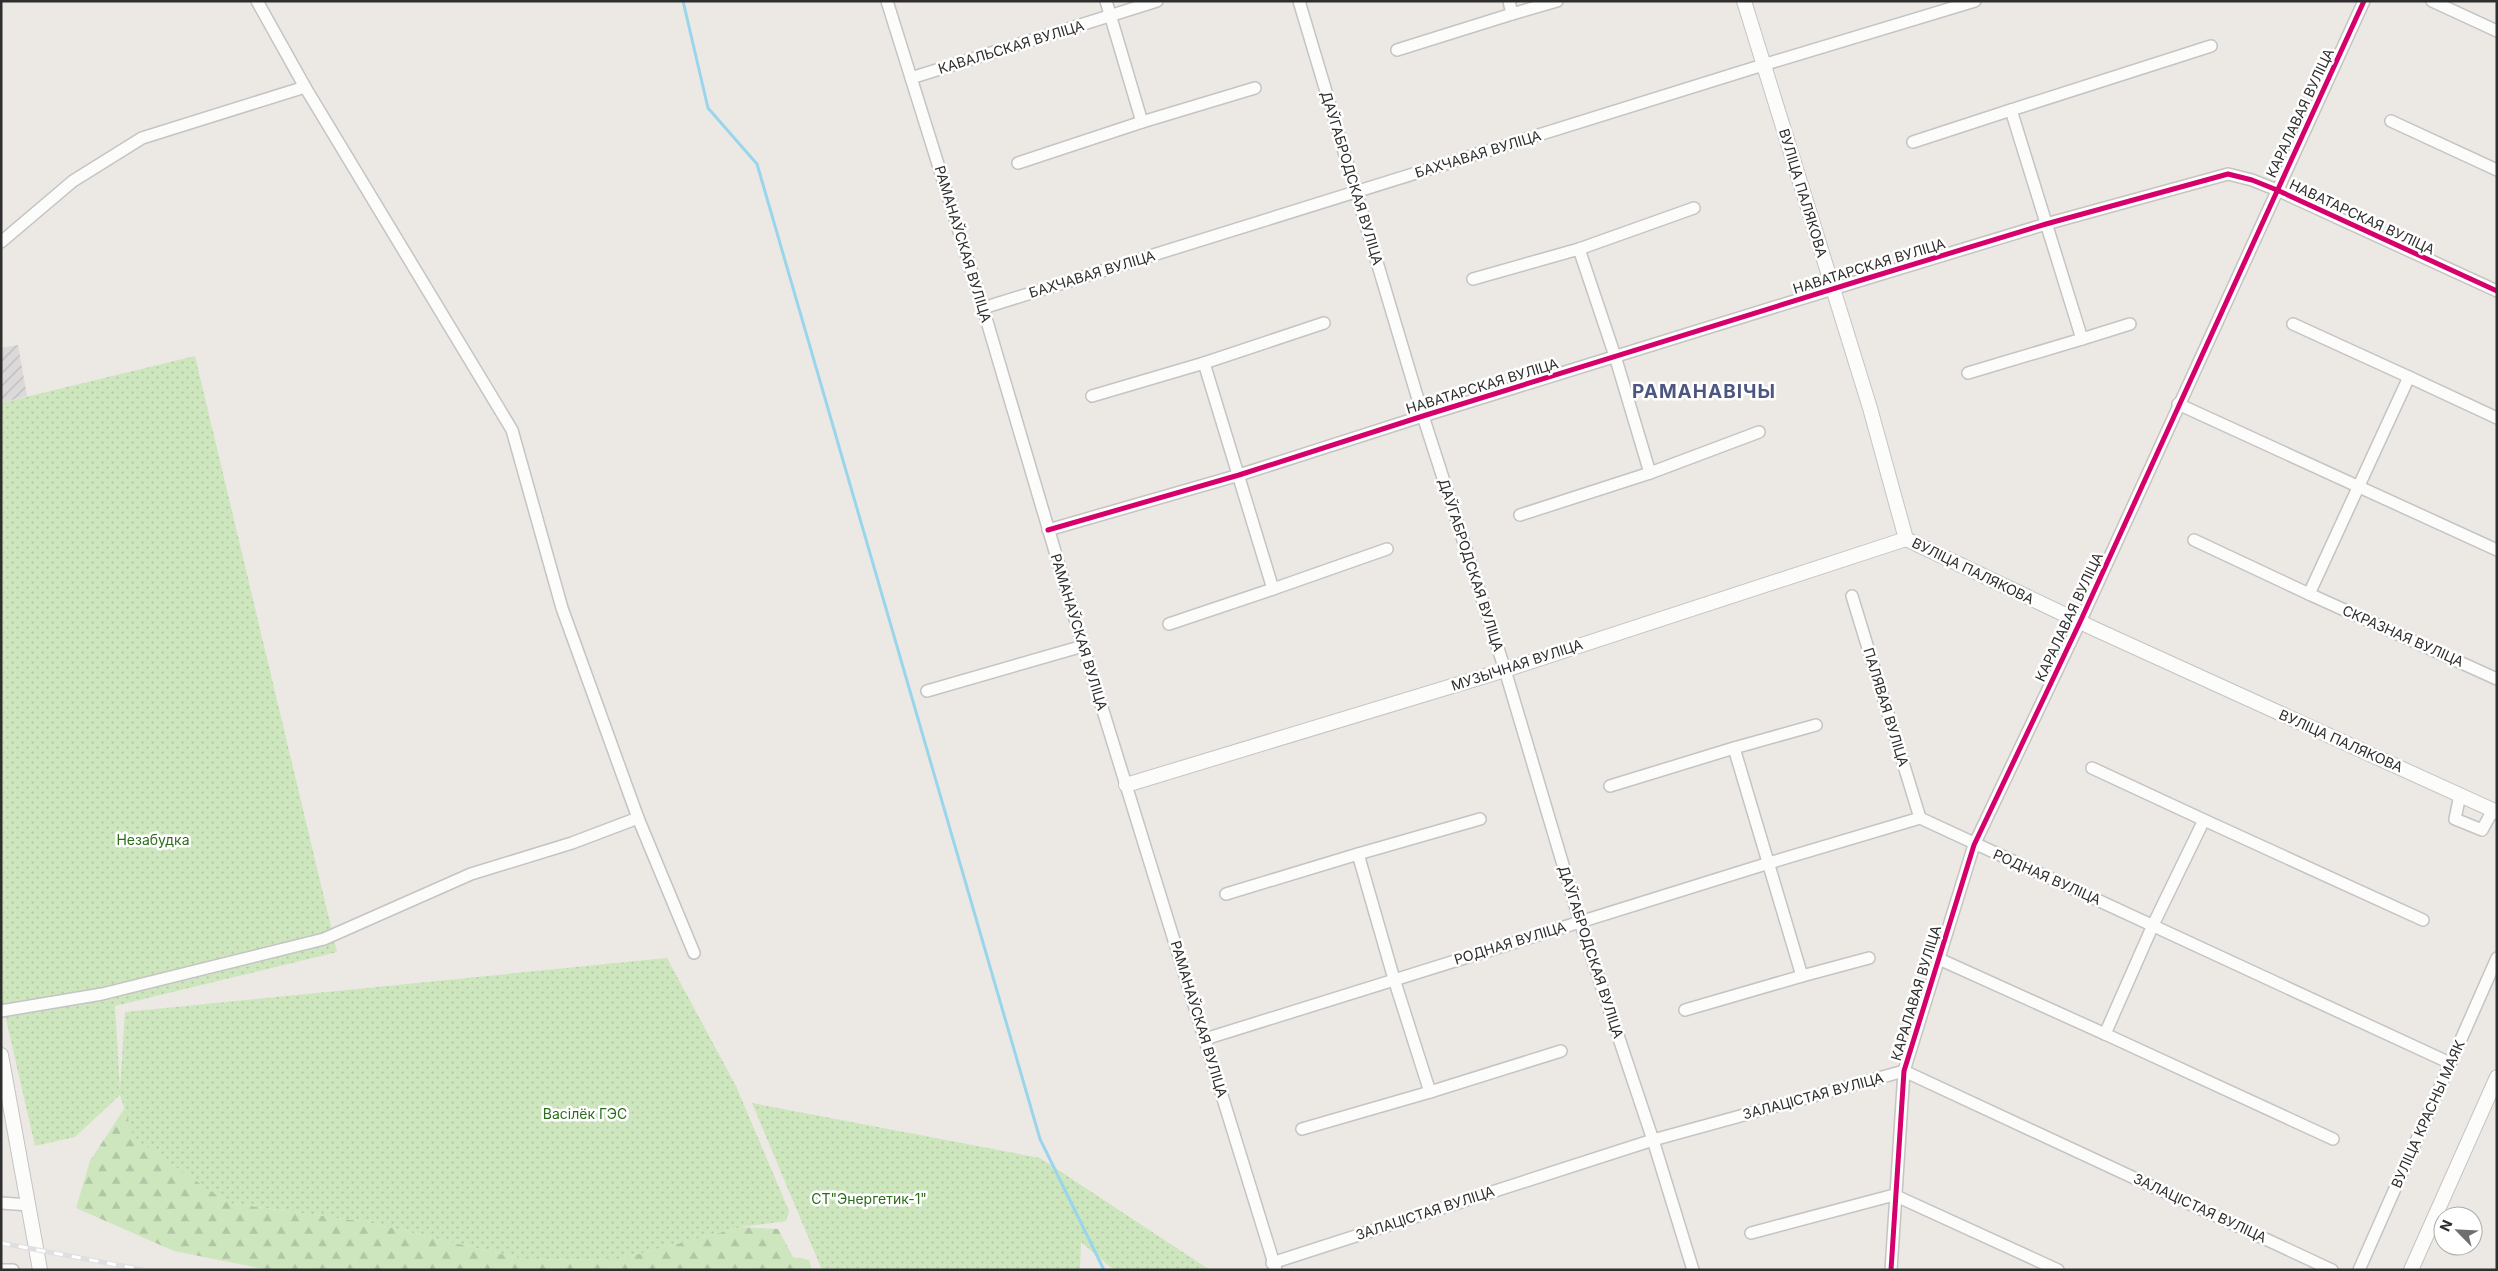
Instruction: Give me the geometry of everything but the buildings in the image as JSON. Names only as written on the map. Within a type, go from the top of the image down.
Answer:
[{"type":"street","points":[[257,1],[305,87],[512,430],[562,608],[638,818],[694,953]]},
{"type":"street","name":"РАМАНАЎСКАЯ ВУЛІЦА","points":[[888,1],[983,308],[1083,646],[1274,1266]]},
{"type":"street","points":[[1106,1],[1142,122]]},
{"type":"street","name":"КАВАЛЬСКАЯ ВУЛІЦА","points":[[911,78],[1157,1]]},
{"type":"street","name":"ДАЎГАБРОДСКАЯ ВУЛІЦА","points":[[1299,1],[1423,416],[1506,670],[1580,922],[1653,1140],[1693,1270]]},
{"type":"street","points":[[1508,1],[1512,14]]},
{"type":"street","points":[[1397,50],[1557,1]]},
{"type":"street","name":"ВУЛІЦА ПАЛЯКОВА","points":[[1744,1],[1870,408],[1906,539],[2080,622],[2495,811]]},
{"type":"street","name":"БАХЧАВАЯ ВУЛІЦА","points":[[983,308],[1763,65],[1975,1]]},
{"type":"street","name":"КАРАЛАВАЯ ВУЛІЦА","points":[[1891,1270],[1894,1195],[1904,1071],[1974,844],[2080,622],[2178,404],[2364,1]]},
{"type":"street","points":[[2432,1],[2497,31]]},
{"type":"street","points":[[1913,142],[2211,46]]},
{"type":"street","points":[[1,242],[73,181],[142,138],[169,127],[244,107],[305,87]]},
{"type":"street","points":[[1018,163],[1142,122],[1255,88]]},
{"type":"street","points":[[2011,110],[2082,339]]},
{"type":"street","points":[[2391,121],[2497,170]]},
{"type":"street","name":"НАВАТАРСКАЯ ВУЛІЦА","points":[[1048,530],[1239,475],[1615,356],[2046,224],[2228,174],[2252,180],[2277,190],[2497,291]]},
{"type":"street","points":[[1473,279],[1579,249],[1694,208]]},
{"type":"street","points":[[1579,249],[1615,356],[1650,473]]},
{"type":"street","points":[[1092,396],[1204,363],[1324,323]]},
{"type":"street","points":[[1968,373],[2130,324]]},
{"type":"street","points":[[2293,324],[2497,418]]},
{"type":"street","points":[[1204,363],[1273,588]]},
{"type":"street","points":[[2309,594],[2410,377]]},
{"type":"street","points":[[2178,404],[2497,550]]},
{"type":"street","points":[[1520,515],[1650,473],[1759,432]]},
{"type":"street","name":"МУЗЫЧНАЯ ВУЛІЦА","points":[[1126,785],[1506,670],[1906,539]]},
{"type":"street","name":"СКРАЗНАЯ ВУЛІЦА","points":[[2194,540],[2497,679]]},
{"type":"street","points":[[1169,624],[1387,549]]},
{"type":"street","name":"ПАЛЯВАЯ ВУЛІЦА","points":[[1852,596],[1920,818]]},
{"type":"street","points":[[927,691],[1083,646]]},
{"type":"street","points":[[1610,786],[1816,725]]},
{"type":"street","points":[[1734,748],[1770,862],[1802,976]]},
{"type":"street","points":[[2092,768],[2423,920]]},
{"type":"street","points":[[2460,795],[2455,819],[2482,830],[2495,811]]},
{"type":"street","points":[[1,1011],[102,994],[324,939],[471,874],[572,843],[638,818]]},
{"type":"street","name":"РОДНАЯ ВУЛІЦА","points":[[1205,1039],[1770,862],[1920,818],[2450,1063]]},
{"type":"street","points":[[1226,894],[1480,819]]},
{"type":"street","points":[[2105,1034],[2153,925],[2204,820]]},
{"type":"street","points":[[1358,854],[1394,979],[1430,1092]]},
{"type":"street","points":[[1685,1010],[1869,958]]},
{"type":"street","name":"ВУЛІЦА КРАСНЫ МАЯК","points":[[2359,1270],[2497,958]]},
{"type":"street","points":[[1939,959],[2333,1139]]},
{"type":"street","points":[[1302,1130],[1561,1051]]},
{"type":"street","points":[[1,1055],[30,1204],[40,1270]]},
{"type":"street","name":"ЗАЛАЦІСТАЯ ВУЛІЦА","points":[[1274,1266],[1653,1140],[1904,1071],[2332,1270]]},
{"type":"street","points":[[2411,1270],[2497,1077]]},
{"type":"street","points":[[1751,1233],[1894,1195],[2058,1270]]},
{"type":"street","points":[[1,1203],[30,1204]]},
{"type":"street","points":[[1,1270],[13,1270]]},
{"type":"shaded area","points":[[18,345],[27,396],[1,403],[1,348]]},
{"type":"green space","points":[[195,356],[337,952],[115,1006],[120,1089],[125,1012],[667,958],[736,1086],[789,1211],[786,1221],[741,1227],[616,1260],[523,1259],[367,1222],[228,1203],[134,1138],[120,1095],[75,1137],[35,1146],[1,997],[1,403]]},
{"type":"green space","name":"СТ\"Энергетик-1\"","points":[[752,1103],[1040,1158],[1210,1270],[1114,1270],[1081,1242],[1080,1270],[822,1270]]},
{"type":"green space","points":[[126,1106],[229,1203],[367,1222],[523,1259],[616,1260],[741,1227],[778,1229],[793,1257],[809,1260],[812,1270],[268,1270],[174,1251],[76,1208],[90,1161]]},
{"type":"waterway","points":[[683,1],[708,108],[757,164],[1040,1139],[1104,1270]]},
{"type":"railway","points":[[1,1243],[144,1270]]},
{"type":"cycle path","points":[[1891,1270],[1904,1071],[1974,845],[2080,622],[2364,1]]},
{"type":"cycle path","points":[[1048,530],[1239,475],[1423,416],[2046,224],[2228,174],[2252,180],[2277,190],[2497,291]]},
{"type":"district","name":"РАМАНАВІЧЫ","points":[[1704,391]]},
{"type":"park label","name":"Незабудка","points":[[153,840]]},
{"type":"park label","name":"Васілёк ГЭС","points":[[585,1114]]}]
